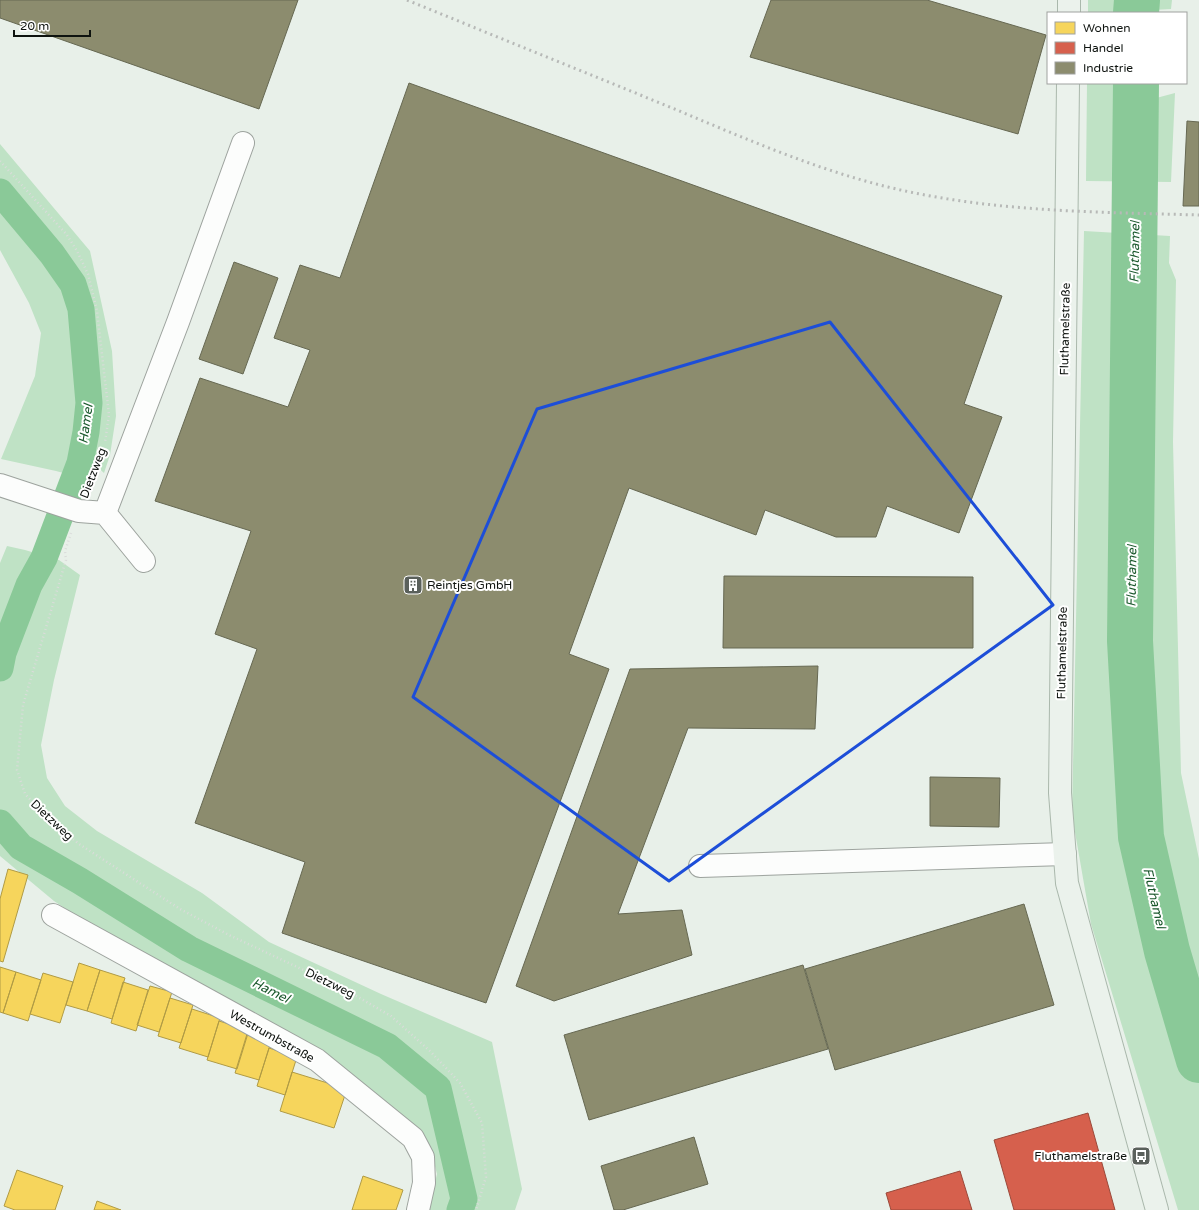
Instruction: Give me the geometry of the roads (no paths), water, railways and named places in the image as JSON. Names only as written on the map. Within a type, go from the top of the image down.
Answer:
[{"type":"main road","points":[[1069,0],[1069,12]]},
{"type":"main road","name":"Fluthamelstraße","points":[[1068,84],[1060,793],[1067,884],[1157,1210]]},
{"type":"street","points":[[105,513],[178,322],[243,143]]},
{"type":"street","points":[[0,485],[79,511],[105,513],[144,561]]},
{"type":"street","points":[[700,866],[1065,854]]},
{"type":"street","name":"Westrumbstraße","points":[[53,915],[317,1060],[413,1138],[423,1157],[424,1183],[418,1210]]},
{"type":"waterway","name":"Fluthamel","points":[[1136,12],[1137,0]]},
{"type":"waterway","name":"Fluthamel","points":[[1136,84],[1130,641],[1141,837],[1167,951],[1199,1060]]},
{"type":"waterway","name":"Hamel","points":[[0,192],[52,254],[73,284],[81,309],[89,403],[86,432],[80,463],[44,558],[29,585],[3,653],[0,668]]},
{"type":"waterway","name":"Hamel","points":[[0,823],[21,847],[80,881],[189,949],[387,1046],[438,1088],[464,1199],[460,1210]]},
{"type":"railway","points":[[407,0],[755,142],[807,162],[861,180],[888,187],[965,202],[1043,209],[1199,215]]},
{"type":"place","name":"Reintjes GmbH","points":[[413,585]]},
{"type":"place","name":"Fluthamelstraße","points":[[1141,1156]]}]
